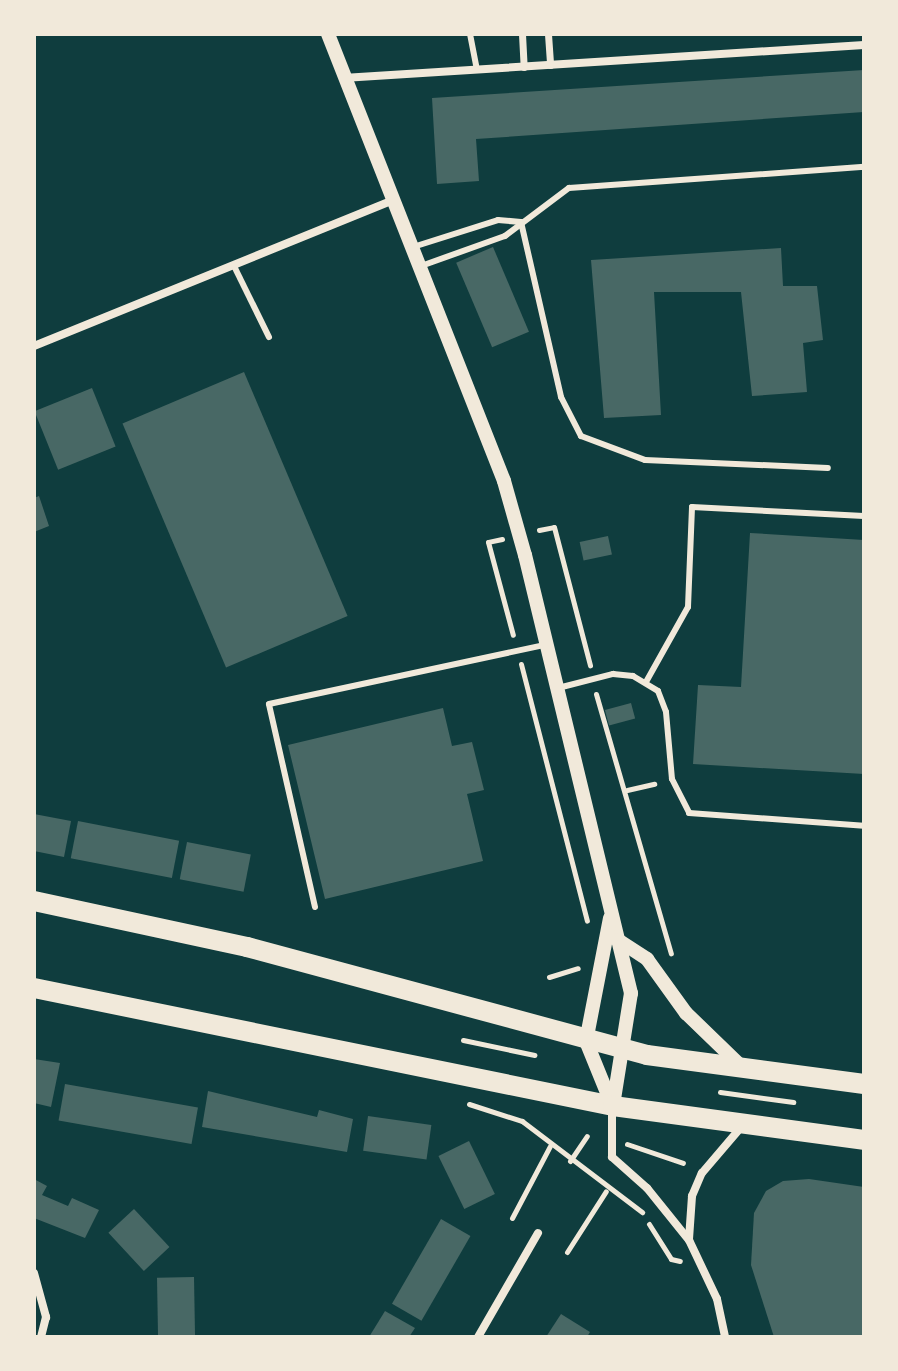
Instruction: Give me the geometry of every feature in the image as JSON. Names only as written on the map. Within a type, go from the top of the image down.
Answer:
[{"type":"highway","points":[[34,901],[262,951],[520,1018],[586,1041],[747,1071],[864,1084]]},
{"type":"highway","points":[[34,988],[613,1106],[864,1140]]},
{"type":"street","points":[[328,34],[504,481],[548,644],[631,993],[613,1106],[612,1157],[647,1188],[689,1240],[704,1266],[725,1337]]},
{"type":"street","points":[[522,34],[524,67]]},
{"type":"street","points":[[548,34],[550,65]]},
{"type":"street","points":[[343,78],[864,45]]},
{"type":"street","points":[[34,346],[235,268],[394,200]]},
{"type":"street","points":[[611,916],[586,1041],[613,1106]]},
{"type":"street","points":[[618,940],[647,959],[686,1013],[747,1071]]},
{"type":"street","points":[[689,1240],[692,1196],[702,1173],[743,1125]]},
{"type":"street","points":[[478,1337],[538,1233]]},
{"type":"street","points":[[34,1273],[46,1317],[41,1337]]},
{"type":"lane","points":[[470,34],[477,69]]},
{"type":"lane","points":[[421,266],[505,236],[569,188],[864,167]]},
{"type":"lane","points":[[413,247],[498,220],[521,222]]},
{"type":"lane","points":[[521,222],[561,397],[581,436],[645,460],[828,468]]},
{"type":"lane","points":[[235,268],[269,337]]},
{"type":"lane","points":[[646,682],[688,607],[692,507],[864,516]]},
{"type":"lane","points":[[315,907],[269,704],[548,644]]},
{"type":"lane","points":[[558,688],[613,674],[646,682],[664,700],[672,779],[689,813],[864,826]]},
{"type":"path","points":[[554,527],[583,636]]},
{"type":"path","points":[[488,542],[505,605]]},
{"type":"path","points":[[528,692],[589,934]]},
{"type":"path","points":[[599,708],[608,747],[627,790],[676,967]]},
{"type":"path","points":[[627,790],[654,784]]},
{"type":"path","points":[[549,977],[571,973],[586,955]]},
{"type":"path","points":[[463,1040],[534,1055]]},
{"type":"path","points":[[464,1102],[522,1121],[606,1191],[642,1213],[671,1259],[704,1266]]},
{"type":"path","points":[[570,1161],[587,1136]]},
{"type":"path","points":[[627,1144],[683,1163]]},
{"type":"path","points":[[512,1218],[550,1146]]},
{"type":"path","points":[[567,1252],[606,1191]]},
{"type":"building","points":[[864,70],[864,112],[476,139],[479,181],[437,184],[432,98]]},
{"type":"building","points":[[493,247],[529,332],[492,347],[456,263]]},
{"type":"building","points":[[781,248],[783,286],[817,286],[823,340],[803,343],[807,392],[752,396],[741,292],[654,292],[661,415],[604,418],[591,260]]},
{"type":"building","points":[[244,372],[348,616],[226,668],[122,424]]},
{"type":"building","points":[[92,388],[116,446],[58,470],[35,411]]},
{"type":"building","points":[[39,496],[49,526],[34,532],[34,498]]},
{"type":"building","points":[[750,533],[864,540],[864,774],[693,764],[698,685],[741,687]]},
{"type":"building","points":[[608,536],[612,555],[584,561],[580,542]]},
{"type":"building","points":[[631,703],[635,718],[609,725],[605,710]]},
{"type":"building","points":[[443,708],[452,746],[472,742],[484,790],[467,794],[483,861],[325,899],[288,745]]},
{"type":"building","points":[[34,814],[71,821],[64,857],[34,851]]},
{"type":"building","points":[[78,821],[179,841],[172,878],[71,858]]},
{"type":"building","points":[[187,842],[251,854],[244,892],[180,879]]},
{"type":"building","points":[[34,1059],[60,1063],[51,1107],[34,1103]]},
{"type":"building","points":[[65,1084],[198,1107],[192,1144],[59,1120]]},
{"type":"building","points":[[208,1091],[317,1117],[319,1110],[353,1119],[347,1152],[202,1127]]},
{"type":"building","points":[[368,1116],[431,1125],[427,1160],[363,1151]]},
{"type":"building","points":[[469,1141],[495,1194],[464,1209],[438,1156]]},
{"type":"building","points":[[34,1179],[47,1186],[42,1195],[68,1206],[72,1198],[99,1210],[85,1238],[34,1218]]},
{"type":"building","points":[[809,1179],[864,1187],[864,1337],[774,1337],[751,1265],[754,1213],[766,1191],[783,1181]]},
{"type":"building","points":[[134,1209],[169,1247],[144,1271],[108,1233]]},
{"type":"building","points":[[441,1219],[470,1236],[421,1321],[392,1304]]},
{"type":"building","points":[[194,1277],[195,1337],[158,1337],[157,1278]]},
{"type":"building","points":[[385,1311],[415,1328],[409,1337],[369,1337]]},
{"type":"building","points":[[561,1314],[590,1332],[587,1337],[546,1337]]}]
